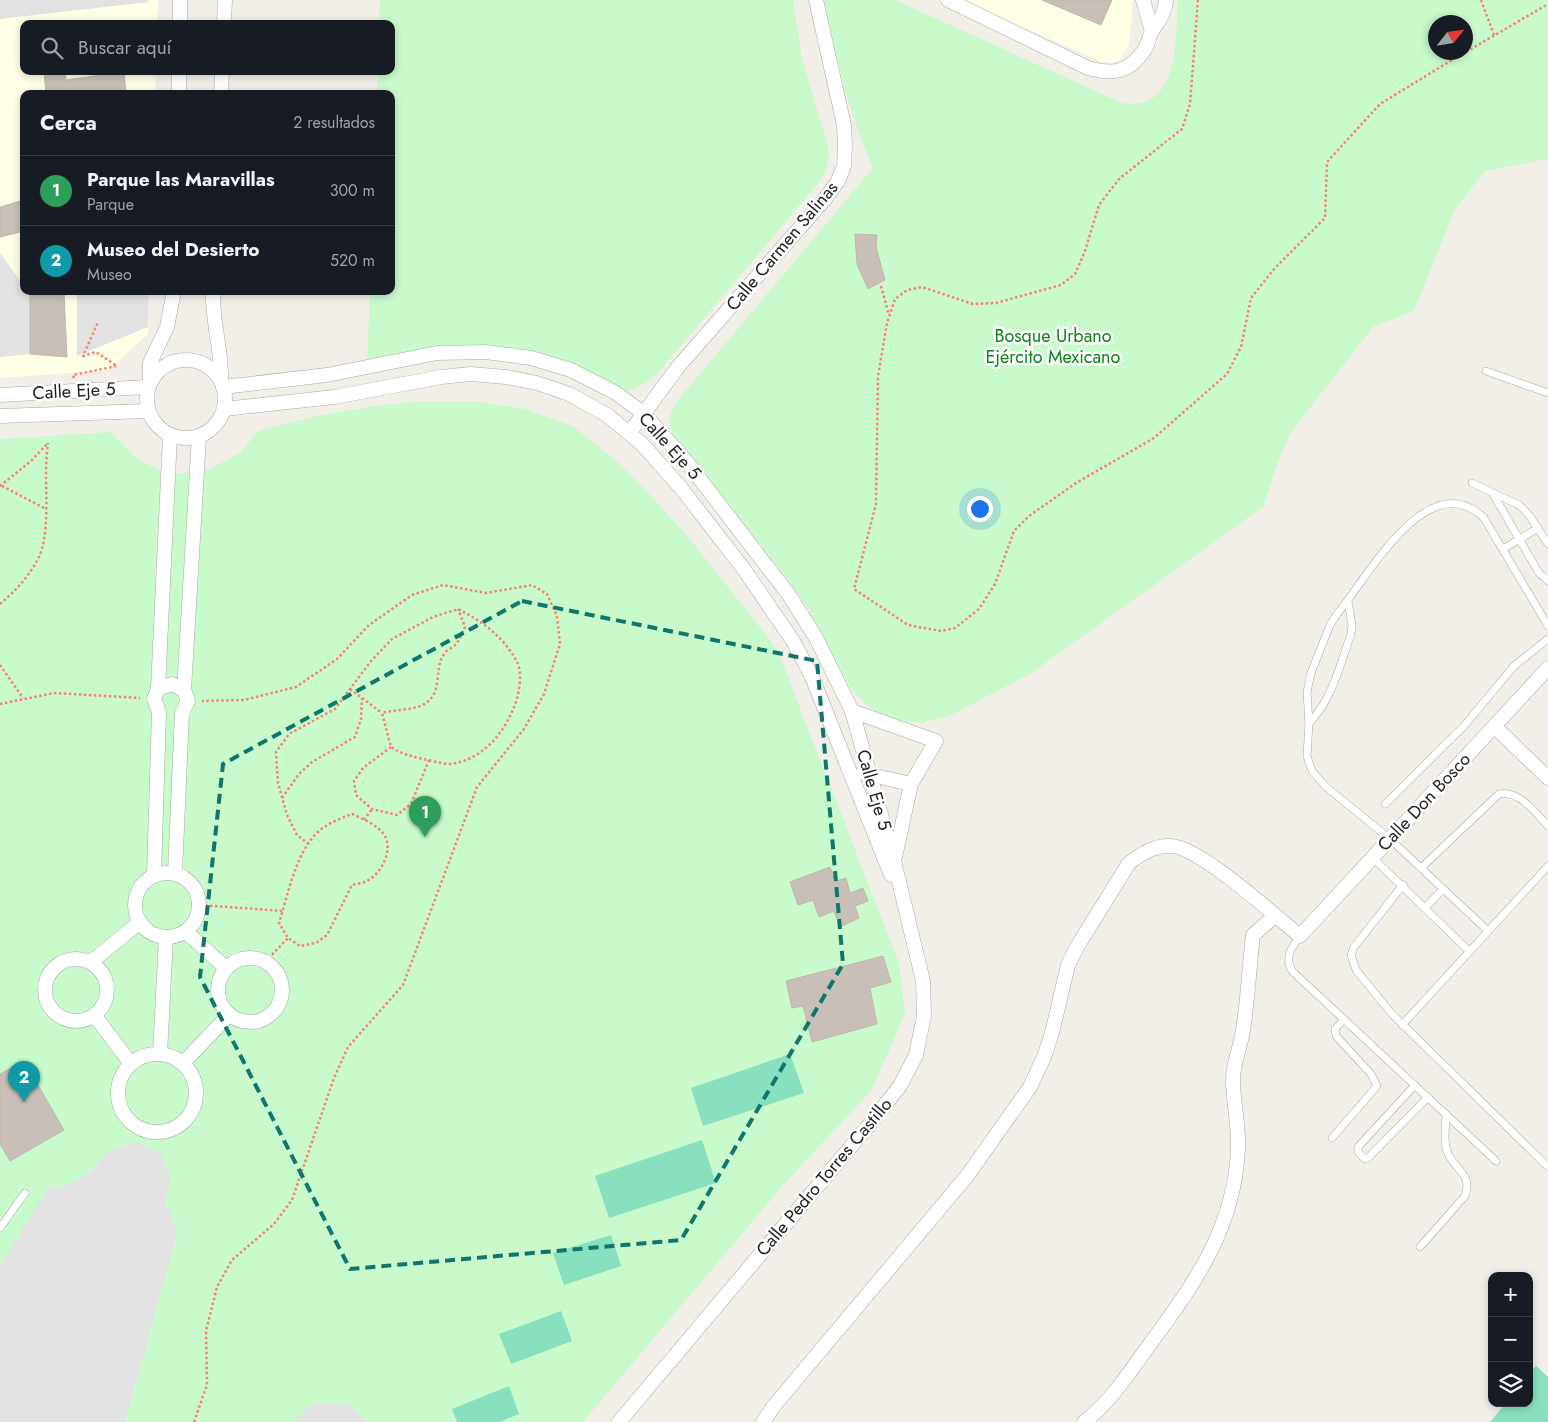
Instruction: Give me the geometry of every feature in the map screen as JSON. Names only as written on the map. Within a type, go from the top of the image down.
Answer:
[{"type":"street","points":[[180,0],[180,20]]},
{"type":"street","points":[[224,20],[225,0]]},
{"type":"street","name":"Calle Carmen Salinas","points":[[630,432],[678,367],[825,199],[841,174],[844,166],[844,125],[816,0]]},
{"type":"street","points":[[948,0],[1088,68],[1107,73],[1122,70],[1136,61],[1146,48],[1152,31],[1165,11],[1166,0]]},
{"type":"street","points":[[1143,0],[1152,31]]},
{"type":"street","points":[[179,75],[179,90]]},
{"type":"street","points":[[221,90],[222,75]]},
{"type":"street","points":[[173,295],[167,326],[150,363],[146,399],[148,411],[157,425],[170,435],[184,438],[199,436],[210,430],[219,421],[224,409],[220,355],[213,314],[213,295]]},
{"type":"street","name":"Calle Eje 5","points":[[222,384],[327,375],[437,353],[486,352],[531,358],[571,370],[616,393],[643,413],[686,461],[789,594],[816,638],[852,711],[870,775],[890,863]]},
{"type":"street","points":[[149,385],[157,372],[167,364],[178,360],[191,360],[203,364],[213,371],[222,384]]},
{"type":"street","name":"Calle Eje 5","points":[[224,409],[334,397],[441,377],[472,374],[506,376],[537,383],[569,394],[607,415],[630,432],[681,488],[768,602],[793,641],[812,677],[847,768],[890,863]]},
{"type":"street","name":"Calle Eje 5","points":[[0,394],[149,385]]},
{"type":"street","name":"Calle Eje 5","points":[[0,416],[148,411]]},
{"type":"street","points":[[154,875],[157,700],[170,435]]},
{"type":"street","points":[[175,873],[199,436]]},
{"type":"street","name":"Calle Don Bosco","points":[[1300,936],[1495,728],[1548,668]]},
{"type":"street","points":[[157,700],[172,684],[185,701]]},
{"type":"street","points":[[157,700],[170,717],[185,701]]},
{"type":"street","points":[[852,711],[936,742],[911,784],[890,863]]},
{"type":"street","points":[[1495,728],[1548,777]]},
{"type":"street","points":[[847,768],[911,784]]},
{"type":"street","points":[[763,1422],[773,1407],[967,1176],[1030,1087],[1044,1057],[1052,1033],[1068,965],[1077,947],[1129,864],[1142,854],[1155,848],[1170,846],[1185,848],[1204,859],[1300,936]]},
{"type":"street","name":"Calle Pedro Torres Castillo","points":[[619,1422],[865,1130],[900,1086],[916,1055],[924,1016],[923,981],[901,893],[890,863]]},
{"type":"street","points":[[164,872],[175,873],[186,878],[194,886],[200,906],[198,916],[186,932],[166,937],[147,930],[140,922],[136,913],[135,902],[138,891],[144,882],[154,875],[164,872]]},
{"type":"street","points":[[1084,1422],[1114,1392],[1176,1309],[1209,1257],[1227,1214],[1236,1179],[1238,1147],[1233,1081],[1235,1059],[1242,1037],[1253,935],[1275,916]]},
{"type":"street","points":[[91,962],[140,922]]},
{"type":"street","points":[[186,932],[226,968]]},
{"type":"street","points":[[160,1054],[166,937]]},
{"type":"street","points":[[82,958],[91,962],[100,968],[108,988],[107,998],[95,1016],[75,1022],[55,1014],[45,995],[48,975],[62,961],[82,958]]},
{"type":"street","points":[[245,958],[265,962],[274,969],[281,983],[281,999],[276,1009],[260,1021],[239,1021],[229,1015],[222,1007],[218,987],[226,968],[245,958]]},
{"type":"street","points":[[183,1064],[229,1015]]},
{"type":"street","points":[[95,1016],[131,1064]]},
{"type":"street","points":[[160,1054],[172,1057],[183,1064],[191,1073],[196,1086],[194,1105],[184,1122],[174,1129],[161,1132],[148,1131],[136,1126],[126,1117],[120,1106],[118,1093],[120,1080],[131,1064],[147,1055],[160,1054]]},
{"type":"lane","points":[[1486,371],[1548,393]]},
{"type":"lane","points":[[1472,484],[1519,505],[1538,528],[1548,544]]},
{"type":"lane","points":[[1493,494],[1539,573],[1548,581]]},
{"type":"lane","points":[[1487,930],[1390,839],[1325,786],[1312,771],[1307,756],[1309,723],[1306,706],[1311,672],[1330,625],[1389,546],[1422,513],[1434,506],[1449,503],[1474,509],[1484,518],[1548,626]]},
{"type":"lane","points":[[1503,549],[1538,528]]},
{"type":"lane","points":[[1309,723],[1320,711],[1330,692],[1351,634],[1352,625],[1348,601]]},
{"type":"lane","points":[[1385,804],[1464,726],[1514,666],[1548,639]]},
{"type":"lane","points":[[1421,868],[1499,794],[1508,792],[1516,795],[1548,826]]},
{"type":"lane","points":[[1373,858],[1403,885],[1468,951]]},
{"type":"lane","points":[[1402,1025],[1487,930],[1548,866]]},
{"type":"lane","points":[[1403,885],[1354,947],[1351,955],[1356,970],[1402,1025],[1548,1167]]},
{"type":"lane","points":[[1425,908],[1443,889]]},
{"type":"lane","points":[[1300,936],[1289,953],[1287,962],[1290,966],[1496,1162]]},
{"type":"lane","points":[[1332,1138],[1377,1086],[1372,1074],[1336,1036],[1336,1029],[1344,1019]]},
{"type":"lane","points":[[1415,1085],[1358,1147],[1358,1152],[1365,1158],[1369,1157],[1428,1097]]},
{"type":"lane","points":[[1420,1247],[1464,1196],[1468,1185],[1467,1178],[1454,1164],[1446,1149],[1446,1115]]},
{"type":"lane","points":[[0,1228],[25,1193]]},
{"type":"path","points":[[1198,0],[1190,104],[1182,129],[1119,179],[1098,205],[1086,251],[1076,274],[1061,285],[996,303],[973,304],[922,286],[907,290],[895,299],[889,316],[878,376],[876,504],[854,588],[900,621],[927,630],[940,631],[954,628],[979,609],[995,584],[1014,530],[1029,516],[1076,483],[1154,438],[1227,374],[1241,347],[1251,298],[1275,268],[1325,218],[1327,162],[1380,104],[1452,60]]},
{"type":"path","points":[[1481,0],[1494,35]]},
{"type":"path","points":[[1473,47],[1548,4]]},
{"type":"path","points":[[881,286],[889,316]]},
{"type":"path","points":[[74,381],[73,375],[117,366],[96,352],[83,356],[98,322]]},
{"type":"path","points":[[0,604],[30,572],[43,546],[46,509],[45,464],[48,443],[31,461],[1,486],[46,509]]},
{"type":"path","points":[[185,701],[244,700],[296,687],[337,659],[369,625],[412,595],[443,585],[486,593],[532,585],[547,594],[557,616],[560,644],[544,694],[524,729],[478,786],[404,985],[348,1047],[334,1078],[292,1200],[274,1224],[232,1260],[217,1287],[206,1331],[207,1385],[194,1422]]},
{"type":"path","points":[[309,844],[297,835],[287,815],[278,783],[276,752],[289,734],[335,709],[350,689],[392,639],[433,617],[458,609],[482,621],[504,642],[518,664],[518,696],[506,727],[487,747],[467,760],[454,763],[447,764],[402,754],[391,747],[382,713],[350,689]]},
{"type":"path","points":[[382,713],[396,710],[414,710],[429,701],[437,684],[437,670],[445,652],[457,643],[465,627],[458,609]]},
{"type":"path","points":[[0,665],[23,698]]},
{"type":"path","points":[[0,704],[54,692],[112,695],[157,700]]},
{"type":"path","points":[[282,798],[299,774],[312,762],[342,747],[355,737],[361,719],[362,698]]},
{"type":"path","points":[[391,747],[363,768],[354,781],[356,795],[372,809],[397,815],[411,804],[429,760]]},
{"type":"path","points":[[364,820],[372,809]]},
{"type":"path","points":[[352,814],[364,820],[385,837],[387,853],[382,866],[368,880],[352,885],[327,935],[316,943],[300,946],[288,938],[279,923],[297,867],[313,836],[334,820],[352,814]]},
{"type":"path","points":[[200,906],[283,911]]},
{"type":"path","points":[[265,962],[288,938]]},
{"type":"highlighted area","points":[[522,601],[817,661],[843,964],[681,1240],[350,1269],[200,977],[223,764]]},
{"type":"shaded area","points":[[0,0],[158,0],[157,20],[20,20],[20,75],[156,75],[155,90],[20,90],[20,295],[149,295],[148,334],[108,370],[0,378]]},
{"type":"shaded area","points":[[0,0],[148,0],[148,2],[0,19]]},
{"type":"shaded area","points":[[962,0],[1133,0],[1129,45],[1119,60],[1111,63],[1102,62]]},
{"type":"shaded area","points":[[0,253],[20,280],[20,295],[30,295],[30,354],[0,357]]},
{"type":"shaded area","points":[[77,295],[149,295],[148,327],[77,356]]},
{"type":"shaded area","points":[[138,1142],[163,1157],[171,1180],[165,1202],[178,1230],[125,1422],[0,1422],[0,1265],[48,1188],[68,1185],[90,1172],[110,1150]]},
{"type":"shaded area","points":[[315,1402],[349,1405],[369,1422],[293,1422]]},
{"type":"green space","points":[[380,0],[793,0],[802,59],[828,146],[829,156],[826,169],[819,182],[664,366],[640,386],[624,391],[505,352],[367,364],[370,295],[395,295],[395,90],[377,90],[378,75],[395,75],[395,20],[379,20]]},
{"type":"green space","name":"Bosque Urbano Ejército Mexicano","points":[[824,0],[895,0],[1122,103],[1141,103],[1155,96],[1165,85],[1171,69],[1177,33],[1178,0],[1548,0],[1548,159],[1485,171],[1455,209],[1414,311],[1373,327],[1291,432],[1279,459],[1263,507],[1030,674],[951,715],[922,723],[891,719],[877,713],[853,692],[806,605],[784,574],[676,441],[670,423],[673,408],[682,395],[873,168],[850,107],[838,64]]},
{"type":"green space","points":[[424,401],[475,401],[526,409],[574,427],[614,459],[650,495],[689,538],[777,649],[899,963],[905,1014],[871,1091],[784,1184],[583,1422],[0,1422],[0,439],[111,432],[136,458],[168,475],[212,468],[241,452],[258,431],[317,416],[373,406]]},
{"type":"green space","points":[[790,1054],[804,1093],[703,1126],[691,1088]]},
{"type":"green space","points":[[702,1140],[716,1183],[609,1218],[595,1176]]},
{"type":"green space","points":[[611,1235],[621,1266],[564,1285],[553,1253]]},
{"type":"green space","points":[[561,1311],[572,1341],[511,1364],[499,1334]]},
{"type":"green space","points":[[1536,1366],[1548,1377],[1548,1422],[1490,1422],[1503,1407],[1533,1407],[1533,1369]]},
{"type":"green space","points":[[509,1386],[519,1414],[499,1422],[457,1422],[452,1409]]},
{"type":"building","points":[[1042,0],[1112,0],[1101,25]]},
{"type":"building","points":[[44,75],[65,75],[66,80],[101,75],[124,75],[126,90],[46,90]]},
{"type":"building","points":[[20,201],[20,232],[0,237],[0,207]]},
{"type":"building","points":[[855,234],[877,235],[876,247],[885,280],[868,289],[857,264]]},
{"type":"building","points":[[30,295],[64,295],[67,357],[30,354]]},
{"type":"building","points":[[830,867],[836,881],[846,878],[850,893],[863,888],[868,901],[855,906],[859,918],[840,927],[834,911],[819,917],[813,900],[798,905],[790,882]]},
{"type":"building","points":[[883,956],[891,982],[870,988],[877,1024],[812,1042],[803,1006],[792,1008],[786,981]]},
{"type":"building","points":[[24,1061],[64,1130],[10,1161],[0,1144],[0,1074]]},
{"type":"place","name":"Parque las Maravillas","points":[[425,837]]},
{"type":"place","name":"Museo del Desierto","points":[[24,1102]]}]
